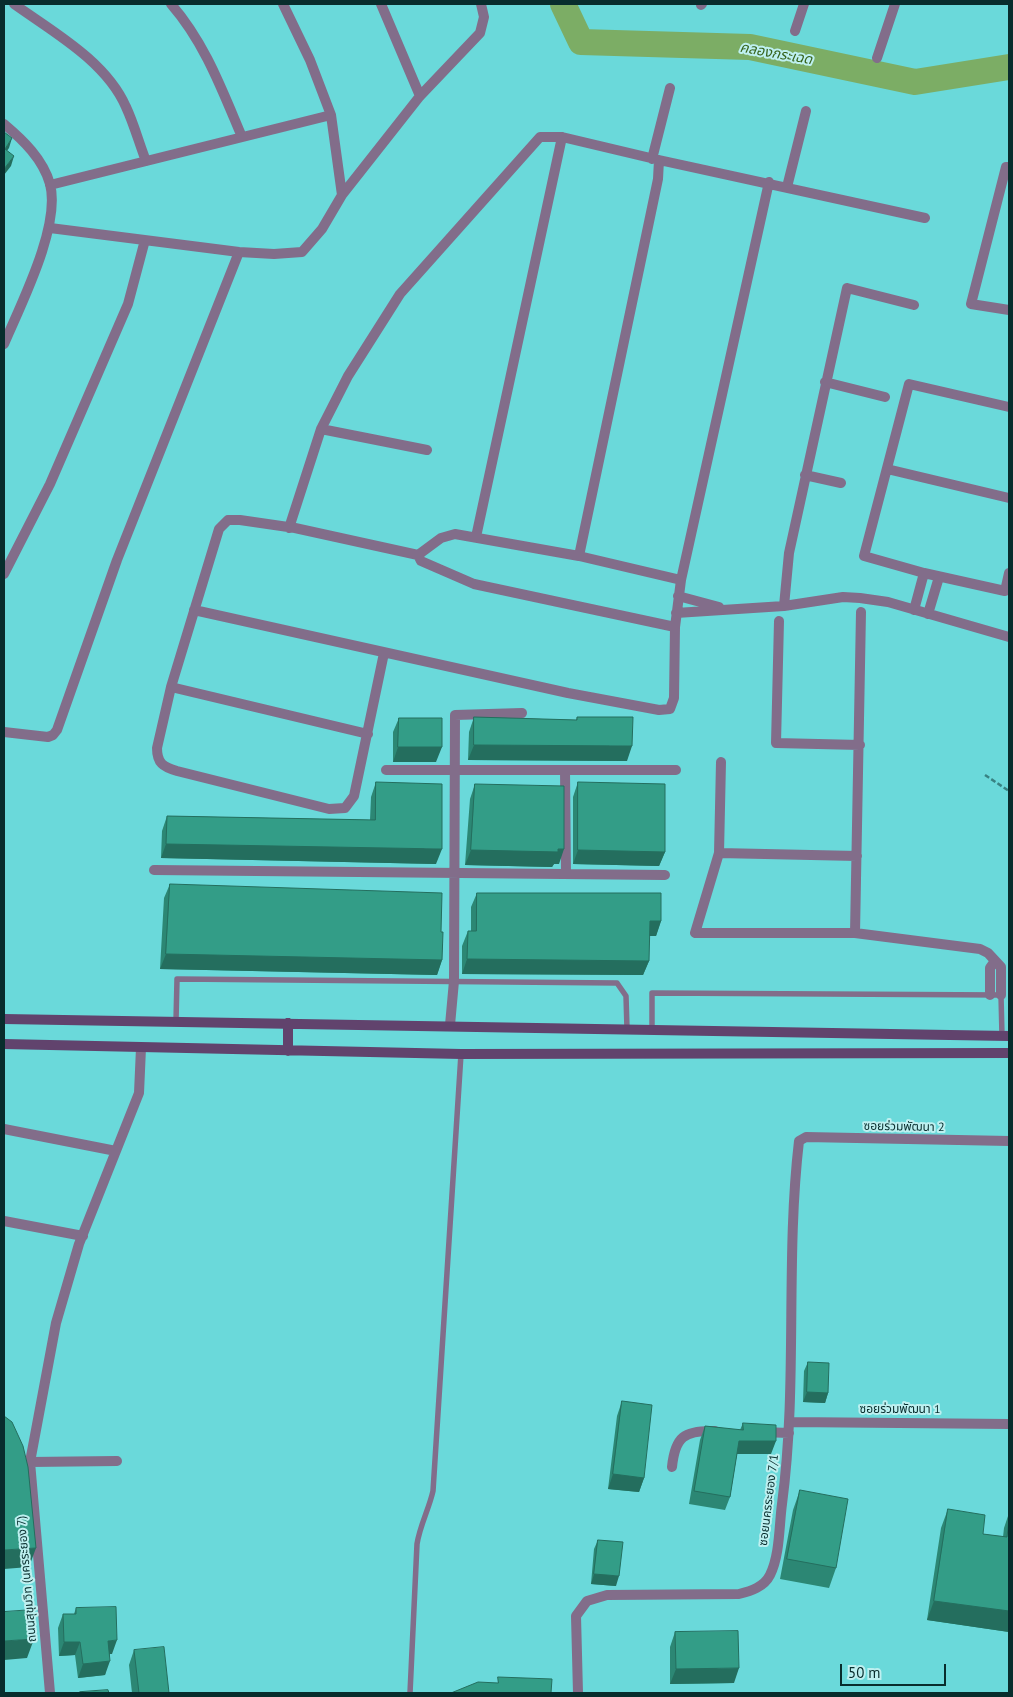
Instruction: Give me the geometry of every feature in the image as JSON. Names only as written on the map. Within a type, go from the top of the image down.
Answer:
[{"type":"street","points":[[14,4],[79,52],[116,88],[126,106],[146,161]]},
{"type":"street","points":[[171,4],[186,21],[203,46],[242,138]]},
{"type":"street","points":[[283,4],[310,60],[331,116],[342,195]]},
{"type":"street","points":[[381,4],[420,96]]},
{"type":"street","points":[[50,228],[239,252],[274,254],[302,252],[322,229],[342,195],[420,96],[480,32],[484,17],[480,4]]},
{"type":"street","points":[[795,31],[804,4]]},
{"type":"street","points":[[876,58],[895,4]]},
{"type":"street","points":[[579,556],[658,179],[655,160],[670,88]]},
{"type":"street","points":[[787,187],[806,111]]},
{"type":"street","points":[[50,185],[331,116]]},
{"type":"street","points":[[4,124],[38,158],[50,185],[50,228],[4,344]]},
{"type":"street","points":[[476,537],[562,137]]},
{"type":"street","points":[[289,528],[321,429],[348,376],[400,294],[540,138],[562,137],[655,160],[769,182],[925,218]]},
{"type":"street","points":[[1009,168],[1006,168],[971,304],[1009,310]]},
{"type":"street","points":[[194,610],[568,693],[665,710],[670,709],[674,698],[675,627],[681,580],[769,182]]},
{"type":"street","points":[[4,574],[50,484],[128,304],[145,240]]},
{"type":"street","points":[[4,732],[48,737],[54,735],[57,730],[117,560],[239,252]]},
{"type":"street","points":[[784,606],[788,553],[847,288],[914,305]]},
{"type":"street","points":[[826,382],[885,397]]},
{"type":"street","points":[[1009,407],[909,384],[864,556],[939,577],[1005,591],[1009,573]]},
{"type":"street","points":[[321,429],[427,450]]},
{"type":"street","points":[[887,469],[1009,498]]},
{"type":"street","points":[[806,475],[840,483]]},
{"type":"street","points":[[384,653],[368,734],[352,800],[345,808],[328,809],[177,772],[160,764],[157,758],[157,748],[171,687],[219,529],[224,522],[240,520],[289,528],[418,555],[441,538],[454,534],[579,556],[681,580]]},
{"type":"street","points":[[418,555],[421,561],[474,584],[675,627]]},
{"type":"street","points":[[914,610],[924,573]]},
{"type":"street","points":[[928,614],[939,577]]},
{"type":"street","points":[[678,596],[727,610]]},
{"type":"street","points":[[676,613],[784,606],[823,599],[860,598],[888,602],[1009,637]]},
{"type":"street","points":[[855,933],[861,612]]},
{"type":"street","points":[[779,621],[776,743],[860,745]]},
{"type":"street","points":[[171,687],[368,734]]},
{"type":"street","points":[[450,1025],[454,981],[454,771],[456,715],[522,713]]},
{"type":"street","points":[[720,762],[719,853],[694,933],[855,933],[980,949],[988,953],[995,961],[990,968],[995,995]]},
{"type":"street","points":[[386,770],[676,770]]},
{"type":"street","points":[[565,770],[566,874]]},
{"type":"street","points":[[719,853],[857,856]]},
{"type":"street","points":[[154,870],[665,875]]},
{"type":"street","points":[[4,1018],[1005,1036]]},
{"type":"street","points":[[288,1023],[288,1051]]},
{"type":"street","points":[[4,1044],[461,1054],[1009,1053]]},
{"type":"street","points":[[30,1462],[56,1324],[83,1236],[139,1094],[141,1048]]},
{"type":"street","points":[[4,1129],[116,1151]]},
{"type":"street","name":"ซอยร่วมพัฒนา 2","points":[[798,1141],[806,1137],[1009,1141]]},
{"type":"street","name":"ซอยนครระยอง 7/1","points":[[578,1693],[576,1616],[587,1601],[608,1595],[739,1594],[757,1589],[770,1576],[775,1556],[790,1422],[793,1189],[798,1141]]},
{"type":"street","points":[[4,1222],[83,1236]]},
{"type":"street","name":"ซอยร่วมพัฒนา 1","points":[[790,1422],[1009,1424]]},
{"type":"street","points":[[672,1467],[674,1448],[680,1439],[697,1432],[728,1431]]},
{"type":"street","points":[[755,1432],[789,1433]]},
{"type":"street","points":[[22,1448],[30,1462]]},
{"type":"street","points":[[30,1462],[117,1461]]},
{"type":"street","name":"ถนนสุขุมวิท (นครระยอง 7)","points":[[30,1462],[50,1693]]},
{"type":"lane","points":[[176,1021],[177,979],[617,983],[626,996],[628,1029]]},
{"type":"lane","points":[[652,1029],[652,993],[995,995],[1005,1036]]},
{"type":"lane","points":[[410,1693],[417,1544],[433,1491],[461,1054]]},
{"type":"path","points":[[985,775],[1009,791]]},
{"type":"building","points":[[4,132],[12,138],[5,149],[14,156],[4,169]]},
{"type":"building","points":[[474,717],[577,720],[577,717],[633,717],[632,746],[474,745]]},
{"type":"building","points":[[399,718],[442,718],[442,747],[398,747]]},
{"type":"building","points":[[376,782],[442,784],[442,849],[166,844],[167,816],[375,820]]},
{"type":"building","points":[[578,782],[665,784],[665,852],[578,850]]},
{"type":"building","points":[[475,784],[564,786],[564,849],[558,849],[558,852],[471,850]]},
{"type":"building","points":[[170,884],[442,893],[442,960],[166,954]]},
{"type":"building","points":[[477,893],[661,893],[661,921],[650,921],[649,961],[467,959],[468,931],[476,931]]},
{"type":"building","points":[[808,1362],[829,1363],[828,1393],[807,1392]]},
{"type":"building","points":[[622,1401],[652,1405],[644,1478],[613,1474]]},
{"type":"building","points":[[4,1416],[12,1422],[23,1446],[28,1467],[36,1548],[4,1550]]},
{"type":"building","points":[[743,1423],[776,1425],[776,1441],[739,1441],[730,1497],[694,1491],[705,1426],[743,1430]]},
{"type":"building","points":[[800,1490],[848,1499],[836,1568],[787,1559]]},
{"type":"building","points":[[948,1509],[985,1515],[983,1534],[1007,1537],[1009,1520],[1009,1611],[934,1601]]},
{"type":"building","points":[[598,1540],[623,1542],[619,1576],[594,1574]]},
{"type":"building","points":[[116,1607],[117,1640],[108,1641],[110,1661],[83,1664],[80,1642],[64,1642],[63,1614],[76,1614],[76,1608]]},
{"type":"building","points":[[32,1610],[34,1639],[4,1641],[4,1612]]},
{"type":"building","points":[[738,1631],[739,1668],[676,1669],[675,1632]]},
{"type":"building","points":[[164,1647],[169,1693],[139,1693],[134,1650]]},
{"type":"building","points":[[498,1677],[552,1679],[551,1693],[451,1693],[478,1682],[498,1683]]},
{"type":"building","points":[[108,1690],[109,1693],[80,1692]]},
{"type":"waterway","name":"คลองกระเฉด","points":[[563,4],[581,42],[750,47],[915,82],[1009,67]]}]
